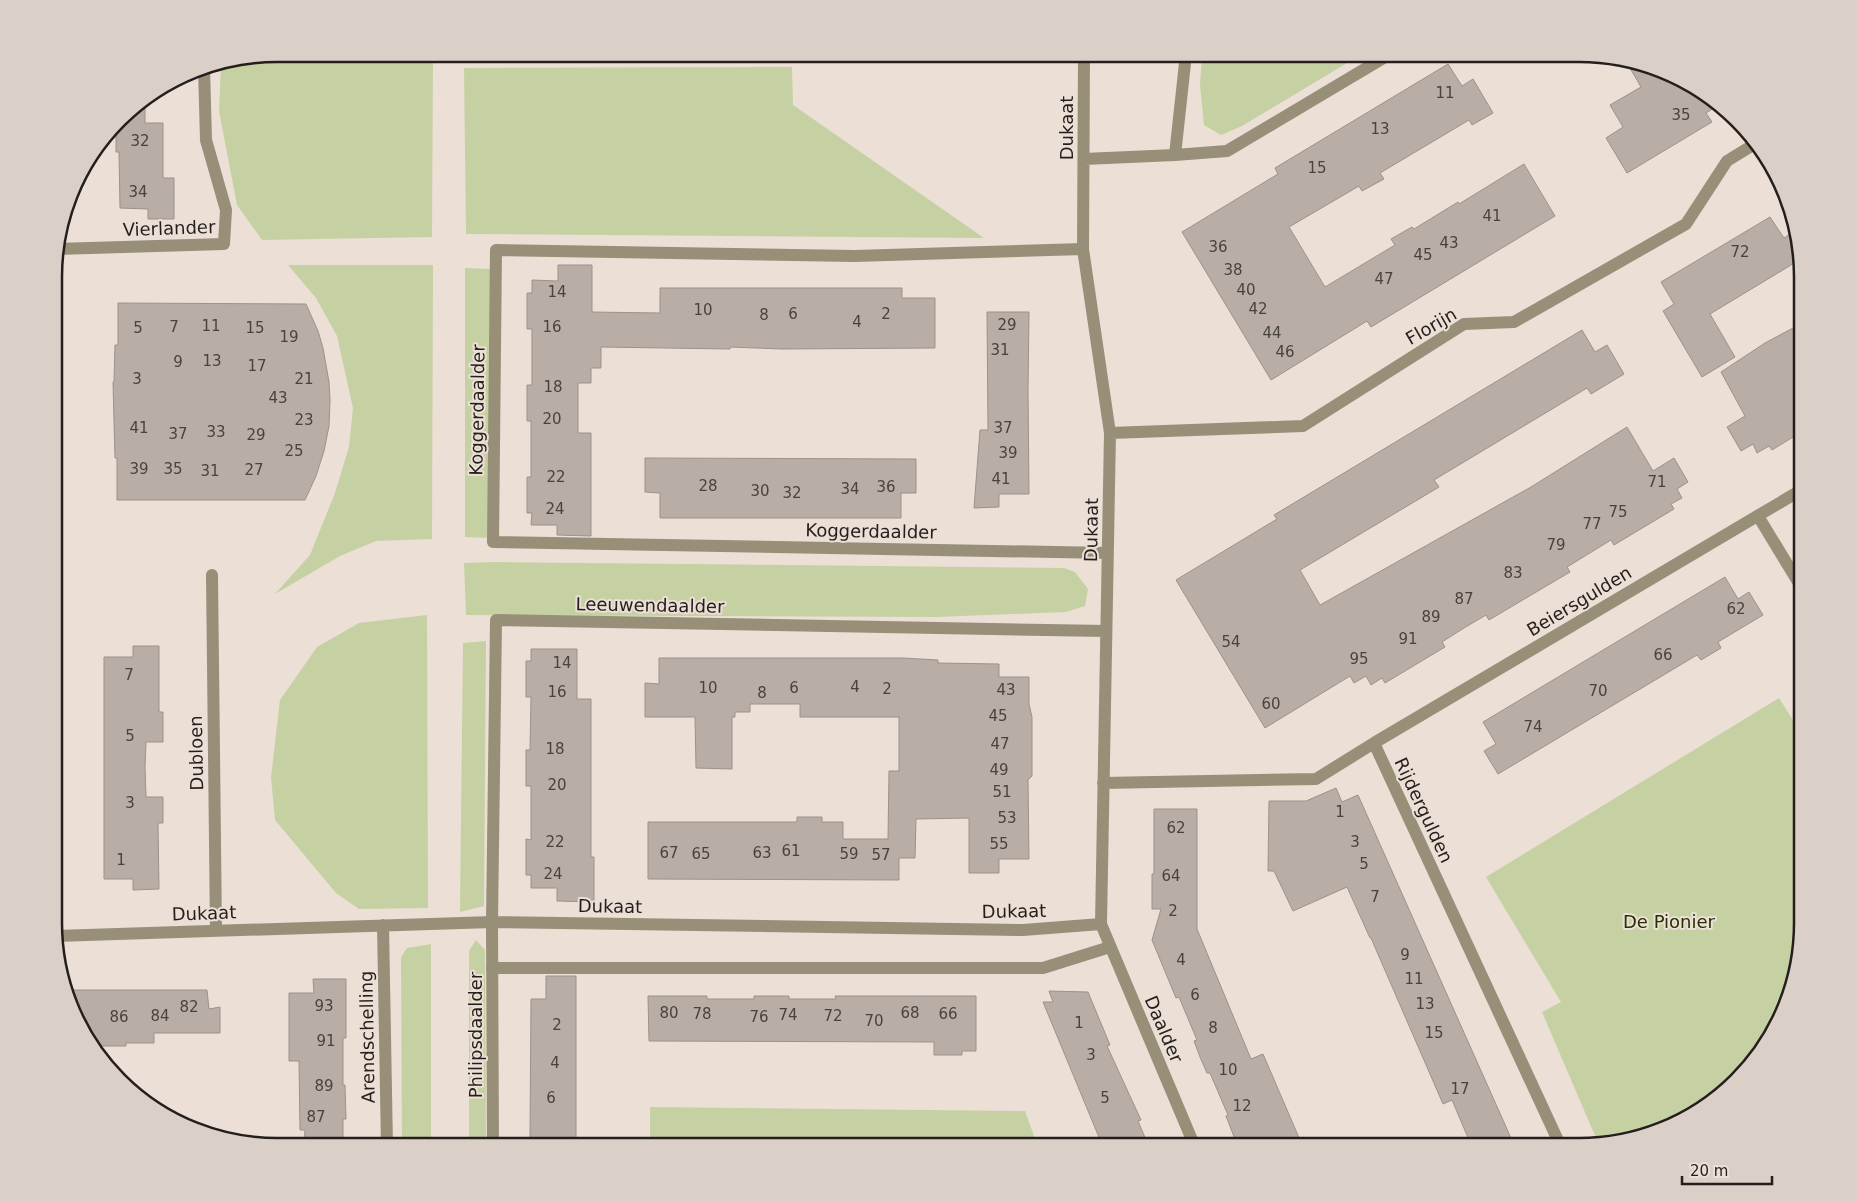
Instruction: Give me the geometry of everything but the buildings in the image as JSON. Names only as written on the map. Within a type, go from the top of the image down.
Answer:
[{"type":"street","name":"Dukaat","points":[[63,936],[492,922],[1023,930],[1101,924],[1110,433],[1083,249],[1084,62]]},
{"type":"street","points":[[1174,155],[1185,62]]},
{"type":"street","points":[[1084,159],[1227,151],[1377,62]]},
{"type":"street","name":"Vierlander","points":[[64,249],[224,244],[226,210],[206,140],[204,76]]},
{"type":"street","name":"Florijn","points":[[1110,433],[1303,426],[1464,324],[1514,322],[1686,224],[1727,161],[1750,147]]},
{"type":"street","name":"Koggerdaalder","points":[[1083,249],[855,256],[496,250],[493,542],[1108,553]]},
{"type":"street","name":"Beiersgulden","points":[[1374,743],[1794,494]]},
{"type":"street","points":[[1758,516],[1794,575]]},
{"type":"street","name":"Dubloen","points":[[212,576],[216,930]]},
{"type":"street","name":"Leeuwendaalder","points":[[492,922],[496,620],[1106,631]]},
{"type":"street","name":"Rijdergulden","points":[[1103,783],[1316,779],[1374,743],[1557,1138]]},
{"type":"street","name":"Philipsdaalder","points":[[492,922],[493,1138]]},
{"type":"street","name":"Daalder","points":[[1101,924],[1191,1138]]},
{"type":"street","name":"Arendschelling","points":[[383,925],[387,1138]]},
{"type":"street","points":[[492,968],[1044,968],[1110,947]]},
{"type":"green space","points":[[278,62],[433,62],[432,237],[262,240],[237,205],[219,111],[222,70],[250,64]]},
{"type":"green space","points":[[1201,62],[1349,62],[1242,126],[1221,135],[1204,125],[1200,85]]},
{"type":"green space","points":[[792,67],[793,105],[984,238],[466,234],[464,68]]},
{"type":"green space","points":[[288,265],[433,265],[432,539],[376,541],[340,556],[275,594],[310,555],[335,493],[349,447],[353,408],[337,336],[316,298]]},
{"type":"green space","points":[[465,268],[490,269],[490,538],[465,537]]},
{"type":"green space","points":[[464,563],[1064,568],[1075,572],[1088,589],[1085,606],[1066,612],[937,617],[466,615]]},
{"type":"green space","points":[[427,615],[428,908],[359,909],[336,893],[275,820],[271,777],[280,700],[317,647],[359,623]]},
{"type":"green space","points":[[486,641],[484,906],[460,912],[463,643]]},
{"type":"green space","name":"De Pionier","points":[[1779,698],[1794,722],[1794,937],[1787,979],[1778,1006],[1766,1031],[1750,1054],[1721,1085],[1687,1110],[1662,1122],[1635,1131],[1596,1138],[1542,1012],[1561,1002],[1486,877]]},
{"type":"green space","points":[[476,940],[485,950],[486,1138],[469,1138],[469,951]]},
{"type":"green space","points":[[431,944],[431,1138],[402,1138],[401,957],[407,948]]},
{"type":"green space","points":[[650,1107],[1025,1111],[1035,1138],[650,1138]]}]
